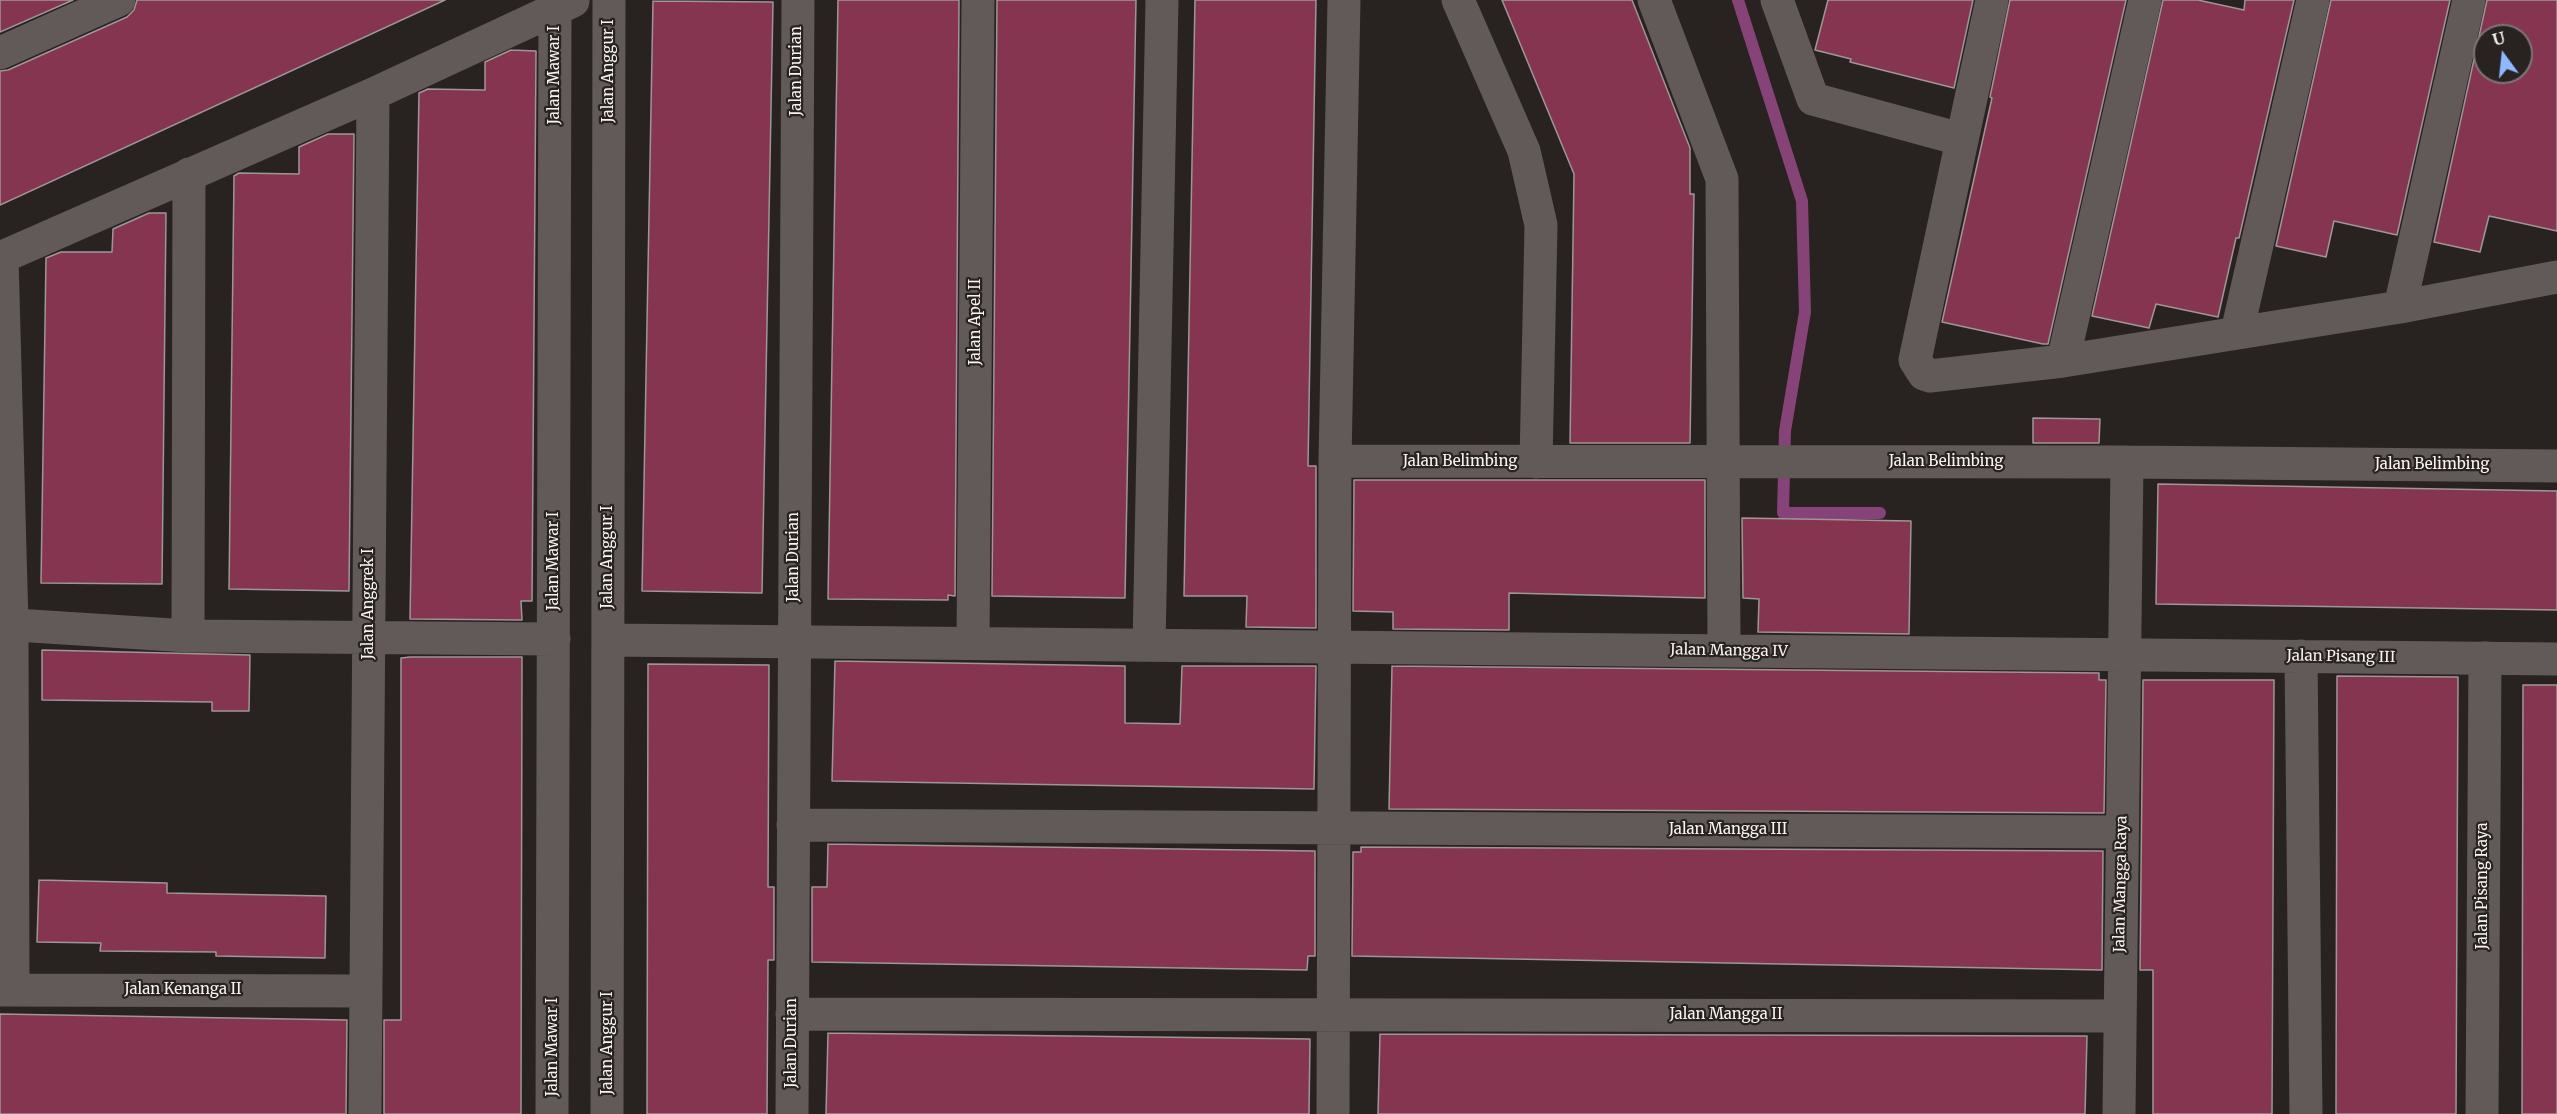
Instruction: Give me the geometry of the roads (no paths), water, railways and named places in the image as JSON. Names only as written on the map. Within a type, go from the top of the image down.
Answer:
[{"type":"street","points":[[0,53],[119,0]]},
{"type":"street","name":"Jalan Anggur I","points":[[607,1114],[609,0]]},
{"type":"street","name":"Jalan Durian","points":[[792,1114],[798,0]]},
{"type":"street","name":"Jalan Apel II","points":[[973,644],[978,0]]},
{"type":"street","points":[[1149,645],[1162,0]]},
{"type":"street","points":[[1333,1114],[1335,461],[1344,0]]},
{"type":"street","points":[[1458,0],[1524,151],[1541,225],[1536,462]]},
{"type":"street","points":[[1654,0],[1722,179],[1724,651]]},
{"type":"street","points":[[1777,0],[1813,99],[1960,139]]},
{"type":"street","points":[[1992,0],[1960,139],[1915,360],[1924,374],[1930,376],[2063,361],[2400,307],[2557,277]]},
{"type":"street","points":[[2063,361],[2145,0]]},
{"type":"street","points":[[2237,332],[2313,0]]},
{"type":"street","points":[[2400,307],[2469,0]]},
{"type":"street","points":[[6,990],[6,624],[1,258],[373,94],[560,3]]},
{"type":"street","name":"Jalan Mawar I","points":[[552,1114],[560,3]]},
{"type":"street","name":"Jalan Anggrek I","points":[[365,1114],[373,94]]},
{"type":"street","points":[[188,636],[189,174]]},
{"type":"street","name":"Jalan Belimbing","points":[[1335,461],[2127,462],[2557,466]]},
{"type":"street","name":"Jalan Mangga Raya","points":[[2119,1114],[2127,462]]},
{"type":"street","points":[[6,624],[188,636],[554,639]]},
{"type":"street","name":"Jalan Mangga IV","points":[[608,640],[2124,655]]},
{"type":"street","name":"Jalan Pisang III","points":[[2124,655],[2557,659]]},
{"type":"street","points":[[2301,656],[2306,1114]]},
{"type":"street","name":"Jalan Pisang Raya","points":[[2482,1114],[2485,658]]},
{"type":"street","name":"Jalan Mangga III","points":[[793,825],[2122,831]]},
{"type":"street","name":"Jalan Kenanga II","points":[[6,990],[366,991]]},
{"type":"street","name":"Jalan Mangga II","points":[[792,1014],[2120,1016]]},
{"type":"waterway","points":[[1738,0],[1802,201],[1805,312],[1785,431],[1783,513],[1880,513]]}]
